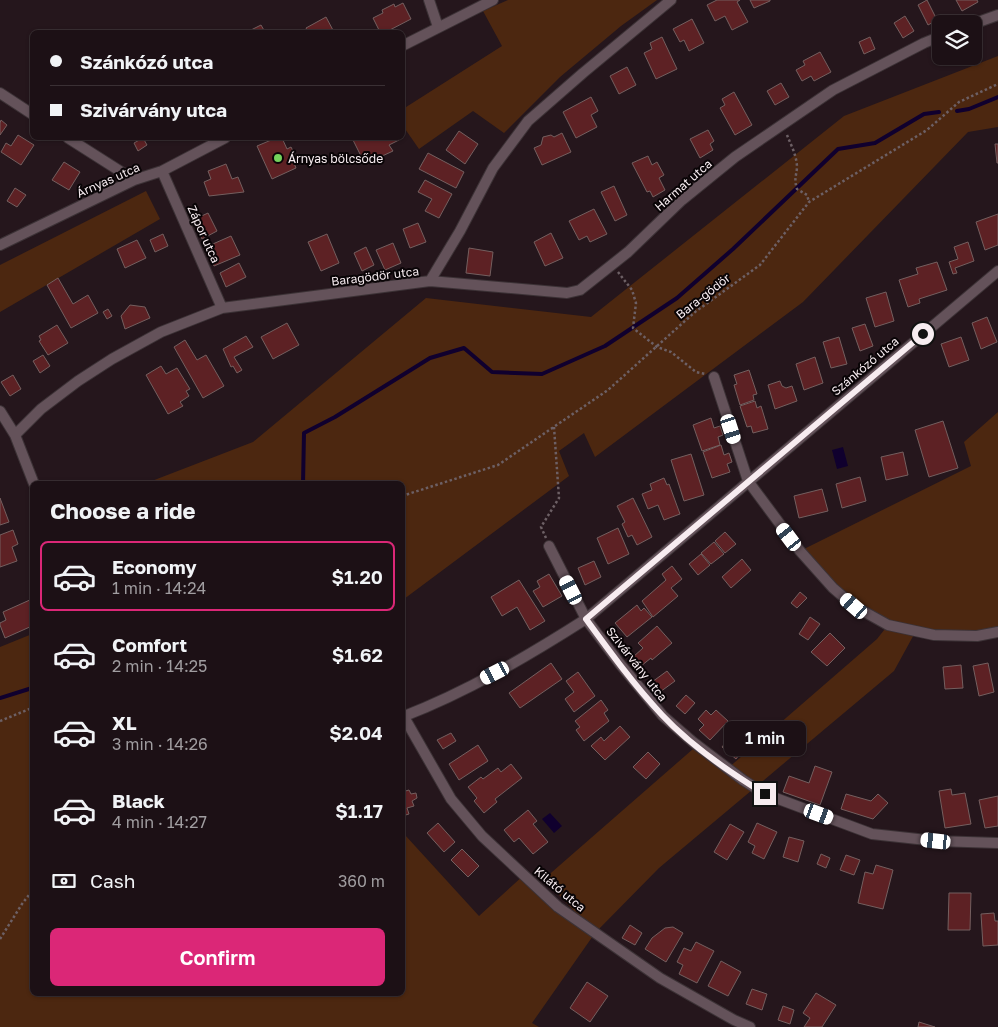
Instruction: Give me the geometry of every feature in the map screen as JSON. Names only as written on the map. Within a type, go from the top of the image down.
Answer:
[{"type":"street","points":[[429,0],[438,28]]},
{"type":"street","points":[[405,44],[493,0]]},
{"type":"street","name":"Baragödör utca","points":[[15,434],[41,409],[112,359],[161,332],[222,308],[430,281],[460,231],[493,168],[528,121],[671,0]]},
{"type":"street","points":[[982,21],[998,15]]},
{"type":"street","name":"Harmat utca","points":[[430,281],[567,293],[580,290],[628,252],[689,194],[735,157],[833,90],[932,40]]},
{"type":"street","points":[[0,93],[30,113]]},
{"type":"street","points":[[71,140],[134,180]]},
{"type":"street","name":"Árnyas utca","points":[[0,245],[134,180],[162,171],[221,140]]},
{"type":"street","name":"Zápor utca","points":[[162,171],[222,308]]},
{"type":"street","name":"Szánkózó utca","points":[[405,716],[526,657],[586,619],[998,271]]},
{"type":"street","points":[[714,377],[748,481],[800,551],[832,588],[854,606],[888,625],[934,635],[977,636],[998,632]]},
{"type":"street","points":[[0,411],[15,434],[33,481]]},
{"type":"street","points":[[549,546],[586,619]]},
{"type":"street","name":"Szivárvány utca","points":[[586,619],[663,716],[692,742],[727,769],[765,794],[872,834],[936,841],[998,843]]},
{"type":"street","name":"Kilátó utca","points":[[405,720],[451,799],[482,836],[558,907],[660,978],[734,1020],[750,1027]]},
{"type":"path","name":"Bara-gödör","points":[[405,495],[498,466],[608,390],[694,312],[760,265],[809,202],[927,130],[959,102],[998,84]]},
{"type":"path","points":[[783,125],[795,155],[797,167],[794,180],[796,188],[807,195],[809,202]]},
{"type":"path","points":[[612,264],[632,290],[636,303],[633,328],[657,347],[671,352],[696,372],[714,377]]},
{"type":"path","points":[[549,546],[541,527],[559,498],[554,427]]},
{"type":"path","points":[[0,721],[30,709]]},
{"type":"path","points":[[0,939],[30,894]]},
{"type":"shaded area","points":[[508,0],[657,0],[621,26],[560,77],[504,133],[473,111],[419,149],[405,129],[405,108],[502,46],[483,11]]},
{"type":"shaded area","points":[[998,56],[998,127],[968,132],[803,302],[595,457],[584,433],[559,451],[569,476],[405,598],[405,481],[152,481],[253,442],[426,298],[591,317],[844,116],[975,65],[982,65],[982,62]]},
{"type":"shaded area","points":[[146,191],[160,219],[0,312],[0,265]]},
{"type":"shaded area","points":[[998,412],[998,631],[941,636],[917,629],[894,671],[659,868],[595,933],[532,1023],[539,1027],[0,1027],[0,647],[30,635],[30,996],[405,996],[405,835],[479,916],[524,875],[592,930],[544,879],[693,749],[727,769],[877,639],[888,625],[833,588],[800,551],[971,466],[964,442]]},
{"type":"shaded area","points":[[843,447],[848,466],[837,469],[832,450]]},
{"type":"shaded area","points":[[550,813],[562,826],[554,833],[542,819]]},
{"type":"building","points":[[717,0],[740,0],[737,2],[748,22],[732,30],[725,16],[715,21],[707,5]]},
{"type":"building","points":[[750,0],[770,0],[770,1],[754,8]]},
{"type":"building","points":[[927,0],[934,15],[932,15],[932,23],[928,25],[918,5]]},
{"type":"building","points":[[956,0],[977,0],[978,2],[962,11]]},
{"type":"building","points":[[403,3],[411,19],[390,30],[379,30],[373,18],[383,13],[382,10],[394,4],[395,7]]},
{"type":"building","points":[[905,16],[914,31],[903,38],[894,23]]},
{"type":"building","points":[[326,17],[333,30],[307,30],[306,28]]},
{"type":"building","points":[[692,19],[704,43],[689,51],[684,40],[680,42],[673,29]]},
{"type":"building","points":[[261,25],[264,30],[251,30]]},
{"type":"building","points":[[662,37],[677,69],[656,79],[644,53],[652,49],[650,43]]},
{"type":"building","points":[[870,37],[875,49],[864,54],[859,42]]},
{"type":"building","points":[[820,52],[831,72],[814,81],[811,76],[802,81],[796,70],[805,65],[803,61]]},
{"type":"building","points":[[627,67],[636,85],[619,94],[610,76]]},
{"type":"building","points":[[781,83],[789,97],[775,105],[767,91]]},
{"type":"building","points":[[734,92],[752,125],[735,135],[720,108],[725,105],[722,99]]},
{"type":"building","points":[[591,97],[598,111],[591,115],[597,127],[576,138],[563,112]]},
{"type":"building","points":[[1,120],[7,125],[0,135],[0,123]]},
{"type":"building","points":[[708,130],[714,141],[710,144],[713,150],[700,158],[690,139]]},
{"type":"building","points":[[459,131],[478,144],[465,164],[446,150]]},
{"type":"building","points":[[562,133],[571,152],[542,165],[534,148],[541,145],[543,137],[551,135],[554,137]]},
{"type":"building","points":[[18,135],[34,145],[21,165],[1,152],[6,143],[11,146]]},
{"type":"building","points":[[144,140],[147,145],[138,151],[134,143]]},
{"type":"building","name":"Árnyas bölcsőde","points":[[271,140],[283,140],[287,149],[291,147],[296,157],[292,158],[296,168],[272,179],[257,146]]},
{"type":"building","points":[[353,140],[399,140],[389,145],[393,151],[365,164]]},
{"type":"building","points":[[995,144],[998,144],[998,163],[997,163]]},
{"type":"building","points":[[428,153],[464,172],[456,188],[419,169]]},
{"type":"building","points":[[648,156],[652,165],[657,162],[664,175],[659,178],[665,190],[653,197],[650,191],[647,192],[632,163]]},
{"type":"building","points":[[64,162],[80,172],[69,190],[52,180]]},
{"type":"building","points":[[226,164],[232,179],[238,177],[244,192],[209,196],[204,182],[211,179],[208,171]]},
{"type":"building","points":[[425,180],[452,194],[439,218],[425,211],[432,199],[418,192]]},
{"type":"building","points":[[614,186],[627,215],[615,221],[601,192]]},
{"type":"building","points":[[15,188],[26,195],[17,207],[7,201]]},
{"type":"building","points":[[594,209],[607,234],[590,242],[587,236],[579,240],[569,221]]},
{"type":"building","points":[[208,213],[217,231],[202,239],[193,220]]},
{"type":"building","points":[[998,214],[998,245],[985,250],[976,222]]},
{"type":"building","points":[[418,223],[426,242],[410,248],[403,229]]},
{"type":"building","points":[[551,233],[563,258],[545,266],[534,242]]},
{"type":"building","points":[[163,234],[168,246],[155,252],[150,240]]},
{"type":"building","points":[[327,234],[339,263],[321,271],[308,242]]},
{"type":"building","points":[[231,236],[240,255],[214,266],[206,247]]},
{"type":"building","points":[[137,240],[146,258],[125,268],[117,249]]},
{"type":"building","points":[[968,242],[974,261],[955,268],[957,273],[953,274],[949,262],[958,259],[954,247]]},
{"type":"building","points":[[393,243],[401,263],[385,270],[376,250]]},
{"type":"building","points":[[366,247],[374,265],[362,271],[354,253]]},
{"type":"building","points":[[469,248],[493,252],[490,276],[466,273]]},
{"type":"building","points":[[937,262],[947,290],[919,299],[920,303],[908,307],[899,280],[918,274],[916,268]]},
{"type":"building","points":[[239,263],[246,277],[226,287],[220,273]]},
{"type":"building","points":[[58,278],[73,304],[88,295],[98,313],[71,328],[47,285]]},
{"type":"building","points":[[886,292],[894,321],[875,327],[866,298]]},
{"type":"building","points":[[130,305],[145,307],[150,318],[125,329],[121,316]]},
{"type":"building","points":[[108,309],[112,316],[107,319],[103,312]]},
{"type":"building","points":[[987,317],[997,342],[981,349],[972,323]]},
{"type":"building","points":[[287,323],[299,345],[273,359],[261,337]]},
{"type":"building","points":[[865,324],[873,346],[860,351],[852,328]]},
{"type":"building","points":[[57,325],[68,343],[48,355],[39,341],[41,340],[39,336]]},
{"type":"building","points":[[246,336],[253,347],[234,357],[242,370],[237,373],[233,366],[231,367],[223,349]]},
{"type":"building","points":[[839,337],[847,364],[831,368],[823,342]]},
{"type":"building","points":[[961,337],[969,360],[949,367],[941,344]]},
{"type":"building","points":[[185,340],[197,360],[206,355],[224,386],[203,398],[174,347]]},
{"type":"building","points":[[43,355],[50,366],[40,373],[33,361]]},
{"type":"building","points":[[815,357],[823,383],[804,390],[796,364]]},
{"type":"building","points":[[161,366],[166,374],[177,368],[190,389],[186,391],[189,396],[180,402],[183,406],[168,414],[146,375]]},
{"type":"building","points":[[749,370],[757,394],[753,395],[754,400],[740,405],[734,385],[737,384],[734,375]]},
{"type":"building","points":[[13,375],[21,389],[10,396],[1,382]]},
{"type":"building","points":[[780,381],[782,386],[786,388],[792,386],[797,401],[775,409],[768,385]]},
{"type":"building","points":[[755,401],[757,408],[761,406],[768,429],[753,433],[751,426],[747,427],[740,406]]},
{"type":"building","points":[[711,418],[714,428],[720,426],[723,435],[718,437],[720,445],[702,451],[693,425]]},
{"type":"building","points":[[943,421],[958,468],[929,477],[915,430]]},
{"type":"building","points":[[721,445],[724,455],[729,453],[732,462],[727,464],[730,472],[712,478],[703,452]]},
{"type":"building","points":[[903,452],[908,475],[886,480],[881,457]]},
{"type":"building","points":[[691,454],[704,495],[684,501],[671,460]]},
{"type":"building","points":[[860,477],[866,501],[842,508],[836,484]]},
{"type":"building","points":[[664,478],[667,485],[669,484],[680,514],[664,520],[658,505],[648,509],[642,494],[652,490],[650,484]]},
{"type":"building","points":[[822,489],[828,511],[799,518],[794,496]]},
{"type":"building","points":[[0,498],[9,522],[0,525]]},
{"type":"building","points":[[633,498],[652,537],[637,545],[632,535],[628,537],[622,524],[625,522],[617,506]]},
{"type":"building","points":[[618,528],[629,554],[608,564],[597,538]]},
{"type":"building","points":[[13,530],[18,544],[12,547],[17,561],[0,567],[0,535]]},
{"type":"building","points":[[725,532],[736,544],[725,553],[715,541]]},
{"type":"building","points":[[714,542],[724,554],[711,564],[701,553]]},
{"type":"building","points":[[701,554],[710,565],[698,575],[689,564]]},
{"type":"building","points":[[742,559],[751,570],[731,588],[722,577]]},
{"type":"building","points":[[594,561],[601,577],[585,585],[578,568]]},
{"type":"building","points":[[672,566],[682,579],[671,588],[678,596],[653,617],[642,601],[666,580],[662,574]]},
{"type":"building","points":[[549,574],[562,596],[543,607],[533,591],[540,587],[537,581]]},
{"type":"building","points":[[519,580],[545,621],[530,630],[517,607],[502,616],[491,597]]},
{"type":"building","points":[[800,592],[807,598],[797,608],[791,603]]},
{"type":"building","points":[[30,600],[30,627],[5,638],[0,625],[0,623],[6,620],[3,612]]},
{"type":"building","points":[[637,605],[641,611],[644,608],[652,617],[627,637],[615,623]]},
{"type":"building","points":[[810,617],[820,624],[808,640],[799,634]]},
{"type":"building","points":[[657,626],[672,643],[652,660],[651,658],[641,666],[633,657],[643,648],[638,643]]},
{"type":"building","points":[[830,633],[845,648],[827,666],[811,652]]},
{"type":"building","points":[[551,663],[562,679],[520,708],[509,693]]},
{"type":"building","points":[[988,663],[994,692],[979,696],[973,666]]},
{"type":"building","points":[[961,665],[963,688],[945,689],[943,667]]},
{"type":"building","points":[[667,671],[675,681],[660,692],[652,682]]},
{"type":"building","points":[[578,672],[595,696],[574,712],[565,699],[574,692],[566,681]]},
{"type":"building","points":[[686,695],[695,703],[685,714],[676,706]]},
{"type":"building","points":[[601,700],[608,710],[604,713],[609,721],[584,741],[576,730],[580,727],[575,721]]},
{"type":"building","points":[[706,710],[711,715],[716,710],[728,721],[710,740],[699,730],[704,725],[698,719]]},
{"type":"building","points":[[620,726],[630,737],[605,760],[591,746],[601,737],[604,741]]},
{"type":"building","points":[[451,733],[456,741],[443,749],[437,740]]},
{"type":"building","points":[[733,733],[747,744],[736,759],[722,747]]},
{"type":"building","points":[[478,745],[488,761],[459,780],[449,764]]},
{"type":"building","points":[[648,752],[660,764],[646,779],[633,767]]},
{"type":"building","points":[[511,764],[522,778],[495,799],[497,802],[484,813],[474,801],[477,798],[468,787],[481,777],[483,779],[498,768],[501,772]]},
{"type":"building","points":[[815,766],[832,772],[820,805],[783,792],[789,776],[809,783]]},
{"type":"building","points":[[951,789],[952,795],[965,793],[971,824],[945,828],[939,791]]},
{"type":"building","points":[[409,790],[411,794],[416,793],[417,798],[412,801],[414,806],[407,808],[409,814],[405,815],[405,791]]},
{"type":"building","points":[[846,794],[871,801],[878,794],[888,803],[873,819],[841,809]]},
{"type":"building","points":[[998,796],[998,826],[985,828],[979,800]]},
{"type":"building","points":[[528,810],[537,821],[533,824],[548,842],[533,854],[519,838],[514,842],[504,830]]},
{"type":"building","points":[[438,823],[455,842],[444,852],[427,833]]},
{"type":"building","points":[[757,823],[777,832],[764,859],[752,853],[755,846],[748,842]]},
{"type":"building","points":[[730,824],[744,832],[727,860],[714,852]]},
{"type":"building","points":[[789,837],[804,841],[798,862],[783,857]]},
{"type":"building","points":[[462,849],[479,866],[468,877],[451,860]]},
{"type":"building","points":[[821,854],[830,858],[826,868],[817,864]]},
{"type":"building","points":[[846,855],[860,860],[854,875],[840,870]]},
{"type":"building","points":[[876,865],[893,870],[883,909],[858,903],[865,872],[873,874]]},
{"type":"building","points":[[949,893],[971,893],[970,930],[948,930]]},
{"type":"building","points":[[994,913],[995,921],[998,921],[998,945],[983,946],[981,914]]},
{"type":"building","points":[[630,925],[642,933],[635,945],[622,938]]},
{"type":"building","points":[[673,927],[683,933],[666,962],[645,949],[652,938],[665,928]]},
{"type":"building","points":[[696,942],[714,951],[697,983],[679,974],[683,965],[677,962],[684,948],[691,951]]},
{"type":"building","points":[[721,961],[741,972],[728,996],[708,986]]},
{"type":"building","points":[[587,982],[608,996],[590,1022],[570,1008]]},
{"type":"building","points":[[752,989],[767,994],[762,1010],[746,1004]]},
{"type":"building","points":[[816,993],[836,1005],[822,1027],[804,1027],[810,1018],[803,1013]]},
{"type":"building","points":[[783,1006],[794,1010],[790,1024],[778,1020]]},
{"type":"building","points":[[919,1022],[935,1027],[918,1027]]},
{"type":"waterway","points":[[957,111],[969,109],[998,97]]},
{"type":"waterway","points":[[303,481],[304,433],[335,417],[430,358],[464,348],[492,372],[542,374],[605,346],[677,298],[733,249],[838,149],[875,143],[924,114],[939,112]]},
{"type":"waterway","points":[[0,698],[30,689]]},
{"type":"place","name":"Árnyas bölcsőde","points":[[278,158]]},
{"type":"route","points":[[765,794],[727,769],[692,742],[663,716],[586,619],[923,334]]}]
